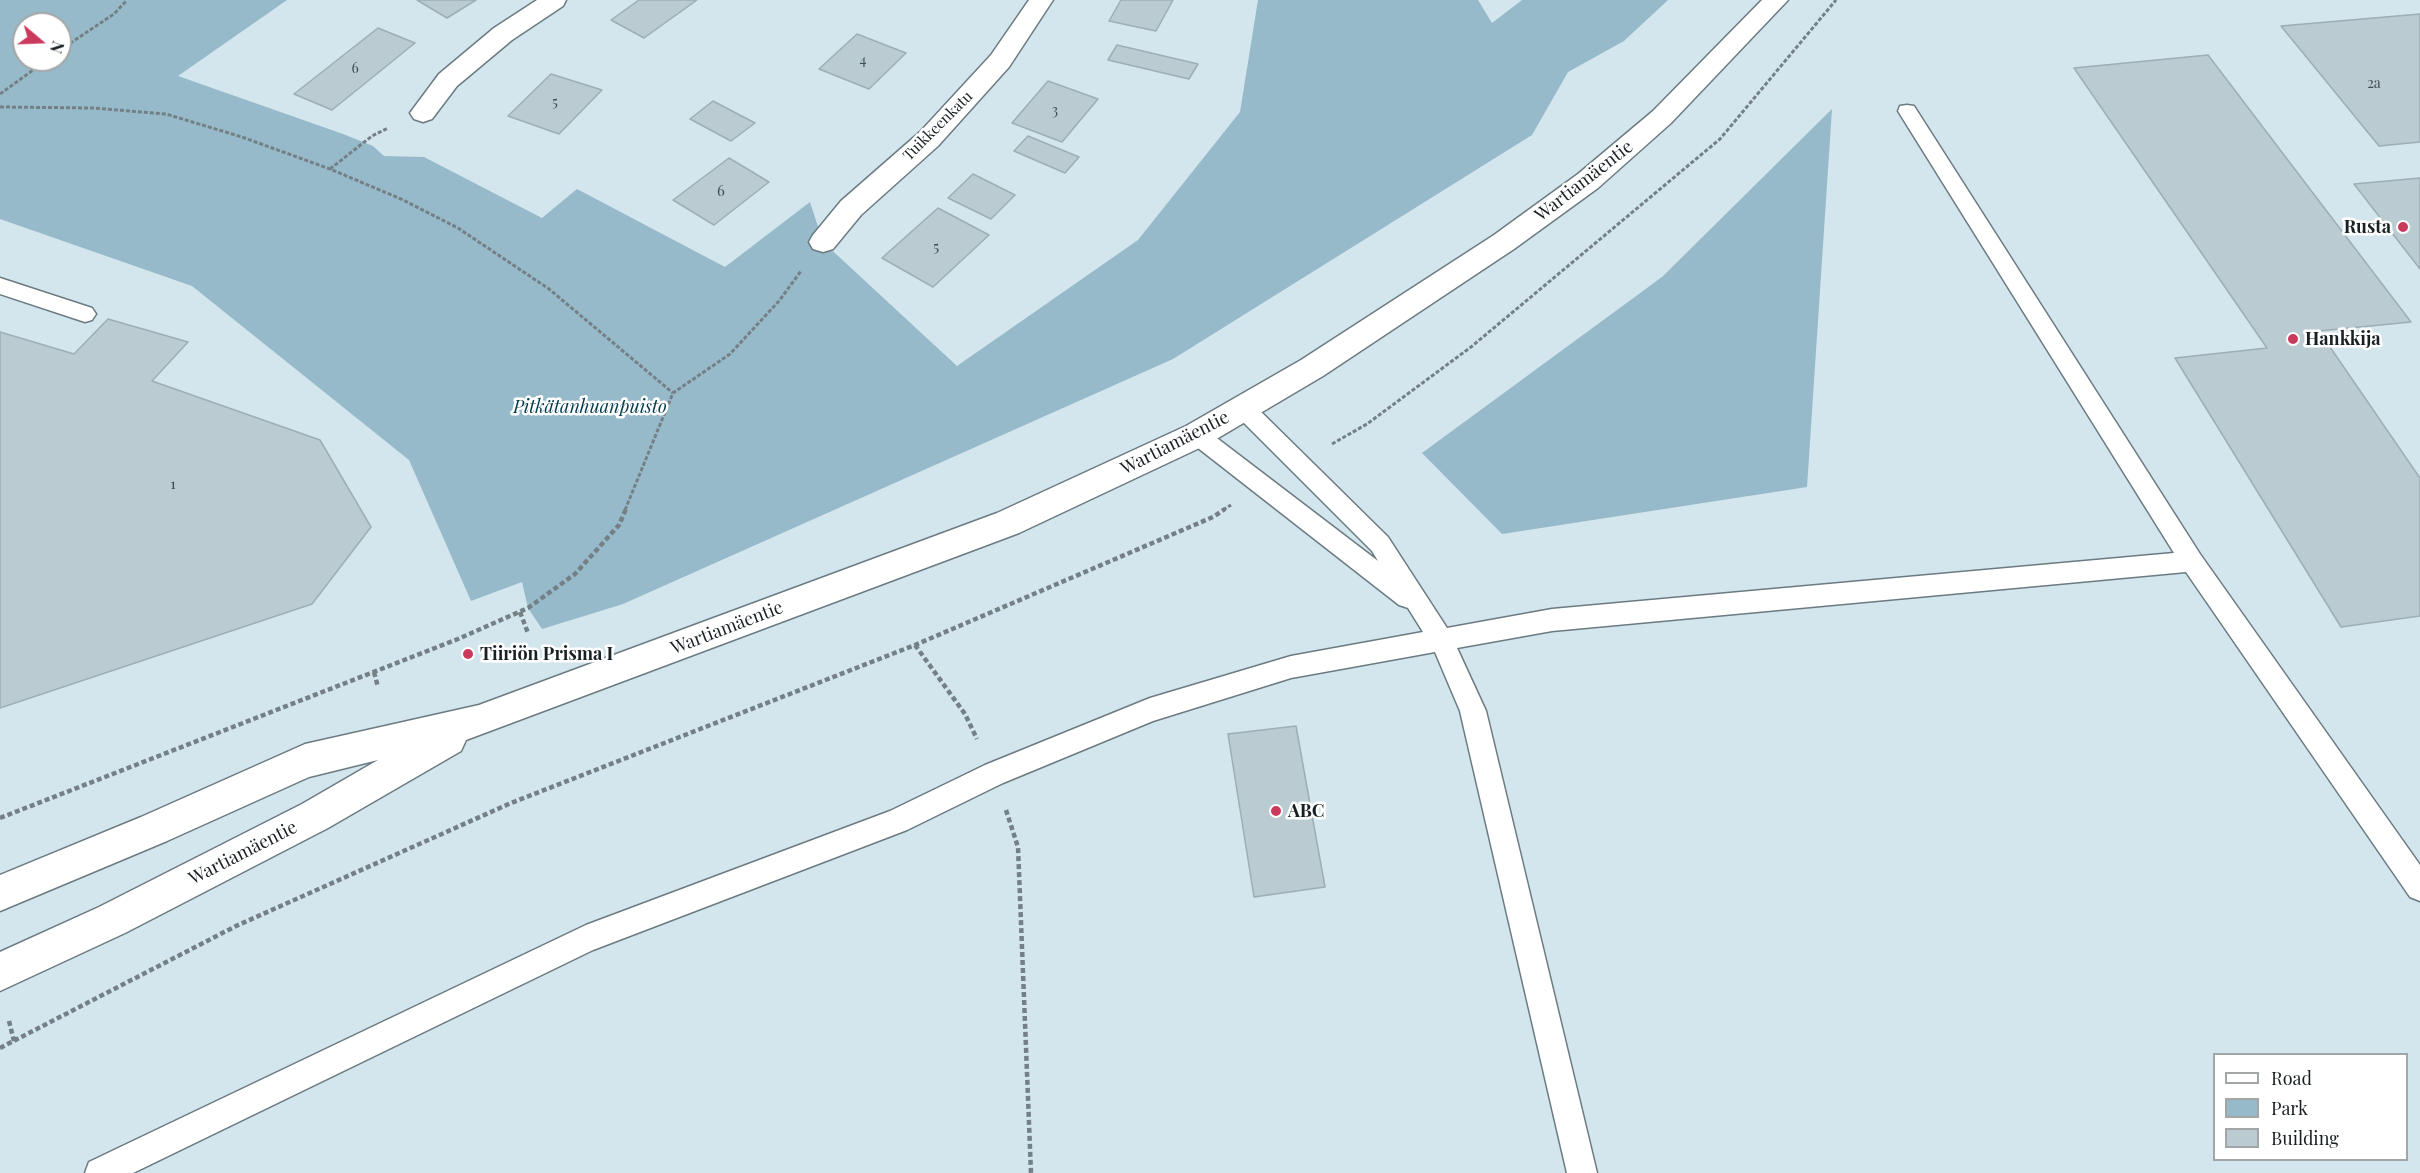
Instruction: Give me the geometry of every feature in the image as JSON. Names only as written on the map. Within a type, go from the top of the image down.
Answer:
[{"type":"main road","points":[[423,113],[448,80],[503,34],[554,0]]},
{"type":"main road","name":"Tuikkeenkatu","points":[[823,242],[851,208],[929,139],[1000,61],[1041,0]]},
{"type":"main road","name":"Wartiamäentie","points":[[0,893],[154,829],[305,761],[479,721],[1008,523],[1197,435],[1312,368],[1504,242],[1588,181],[1662,117],[1776,0]]},
{"type":"main road","name":"Wartiamäentie","points":[[0,972],[112,921],[315,816],[479,721]]},
{"type":"lane","points":[[1907,111],[2192,561],[2420,888]]},
{"type":"lane","points":[[0,286],[85,314]]},
{"type":"lane","points":[[1243,408],[1380,544],[1442,641],[1473,711],[1582,1173]]},
{"type":"lane","points":[[1197,435],[1422,608]]},
{"type":"lane","points":[[100,1173],[586,939],[898,821],[994,774],[1150,710],[1291,667],[1563,619],[2192,561]]},
{"type":"path","points":[[72,42],[114,14],[127,0]]},
{"type":"path","points":[[0,94],[30,72]]},
{"type":"path","points":[[0,107],[93,108],[166,114],[242,137],[330,169],[401,199],[439,218],[549,289],[673,393]]},
{"type":"path","points":[[330,169],[372,136],[423,113]]},
{"type":"path","points":[[0,818],[458,639],[520,612],[575,574],[619,525],[673,393],[730,354],[779,301],[823,242]]},
{"type":"path","points":[[520,612],[528,633]]},
{"type":"path","points":[[374,672],[378,687]]},
{"type":"path","points":[[1018,847],[1031,1173]]},
{"type":"path","points":[[9,1021],[14,1041]]},
{"type":"green space","name":"Pitkätanhuanpuisto","points":[[0,0],[287,0],[178,76],[343,134],[373,146],[384,156],[424,157],[542,218],[577,189],[725,267],[810,202],[823,242],[957,366],[1138,240],[1240,112],[1258,0],[1478,0],[1492,23],[1522,0],[1668,0],[1624,41],[1568,72],[1532,135],[1173,359],[623,604],[542,629],[528,608],[522,582],[471,601],[409,460],[192,286],[0,219]]},
{"type":"green space","points":[[1832,109],[1807,487],[1502,534],[1422,453],[1662,277]]},
{"type":"building","points":[[417,0],[476,0],[447,18]]},
{"type":"building","points":[[639,0],[697,0],[644,38],[611,20]]},
{"type":"building","points":[[1121,0],[1173,0],[1156,31],[1109,21]]},
{"type":"building","points":[[2420,14],[2420,142],[2379,146],[2281,26]]},
{"type":"building","points":[[378,28],[415,43],[332,110],[294,94]]},
{"type":"building","points":[[857,34],[906,53],[869,89],[819,69]]},
{"type":"building","points":[[1117,45],[1198,64],[1189,79],[1108,60]]},
{"type":"building","name":"Hankkija","points":[[2208,55],[2411,322],[2319,331],[2420,478],[2420,616],[2341,627],[2175,358],[2267,348],[2074,68]]},
{"type":"building","points":[[551,74],[602,90],[559,134],[508,116]]},
{"type":"building","points":[[1048,81],[1098,99],[1062,142],[1012,123]]},
{"type":"building","points":[[713,101],[755,123],[731,141],[690,119]]},
{"type":"building","points":[[1028,136],[1079,157],[1065,173],[1014,151]]},
{"type":"building","points":[[729,158],[769,182],[714,225],[673,200]]},
{"type":"building","points":[[973,174],[1015,195],[991,219],[948,198]]},
{"type":"building","name":"Rusta","points":[[2420,178],[2420,269],[2354,184]]},
{"type":"building","points":[[938,208],[989,235],[933,287],[882,258]]},
{"type":"building","points":[[108,319],[188,342],[152,381],[320,440],[371,527],[312,604],[0,708],[0,332],[74,354]]},
{"type":"building","name":"ABC","points":[[1296,726],[1325,887],[1254,897],[1228,734]]},
{"type":"place","name":"Rusta","points":[[2403,227]]},
{"type":"place","name":"Hankkija","points":[[2293,339]]},
{"type":"place","name":"Tiiriön Prisma I","points":[[468,654]]},
{"type":"place","name":"ABC","points":[[1276,811]]}]
